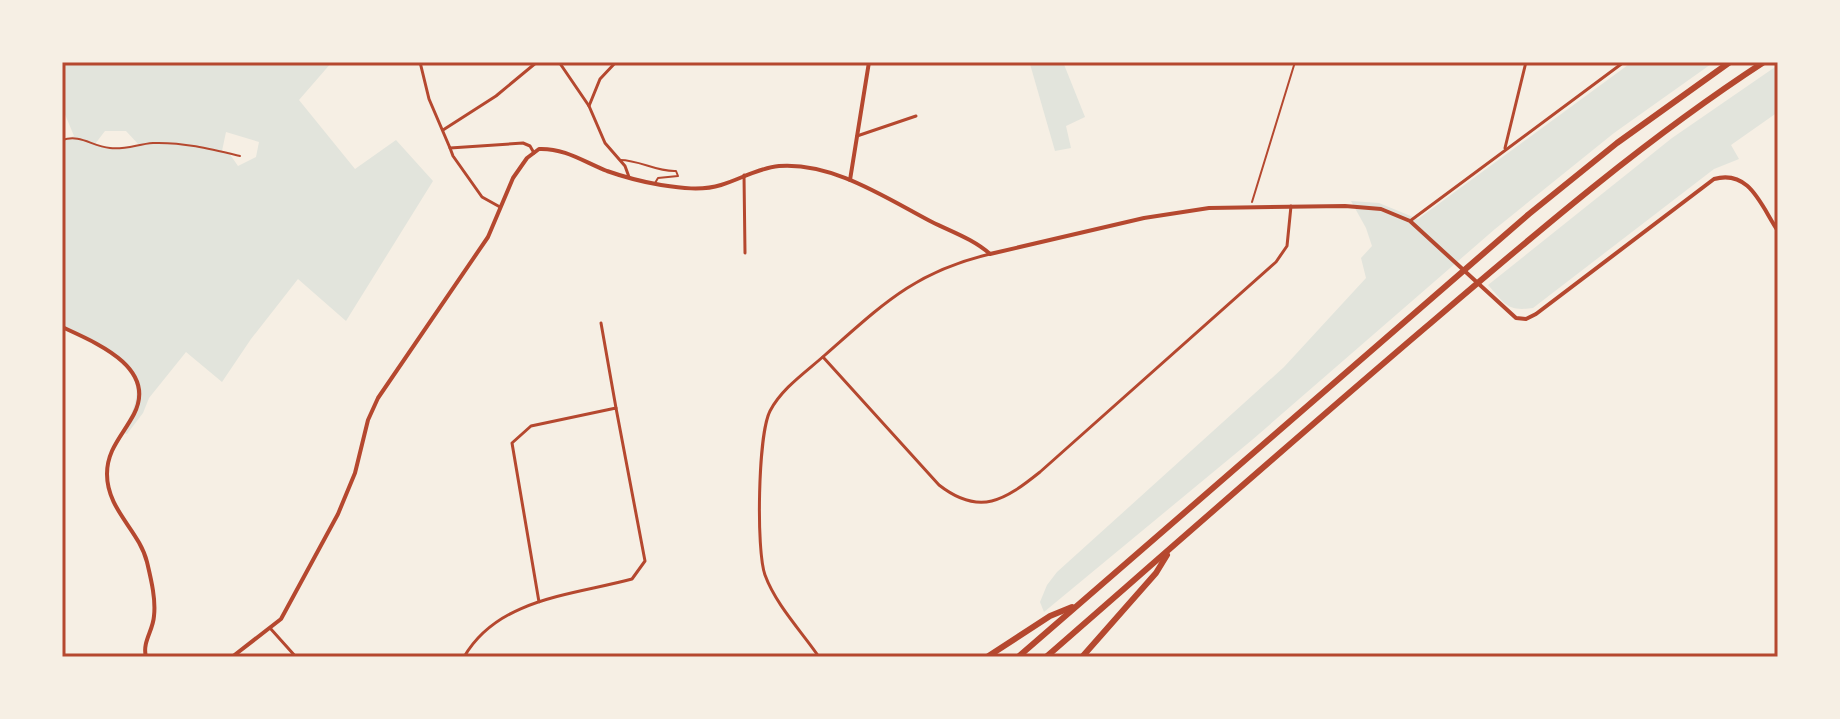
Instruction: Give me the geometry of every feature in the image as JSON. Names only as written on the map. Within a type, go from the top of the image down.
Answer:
[{"type":"highway","points":[[1018,657],[1529,214],[1617,143],[1730,62]]},
{"type":"highway","points":[[1046,657],[1541,228],[1628,158],[1764,62]]},
{"type":"highway","points":[[1082,657],[1156,573],[1171,548]]},
{"type":"highway","points":[[987,657],[1050,616],[1079,604]]},
{"type":"street","points":[[420,62],[424,84],[453,156],[482,197],[500,207]]},
{"type":"street","points":[[442,131],[496,96],[537,62]]},
{"type":"street","points":[[559,62],[589,106],[605,143],[620,160],[629,177]]},
{"type":"street","points":[[589,106],[600,79],[616,62]]},
{"type":"street","points":[[850,180],[869,62]]},
{"type":"street","points":[[1504,149],[1526,62]]},
{"type":"street","points":[[1410,221],[1624,62]]},
{"type":"street","points":[[857,136],[916,116]]},
{"type":"street","points":[[450,148],[523,143],[530,146],[534,153]]},
{"type":"street","points":[[232,657],[281,619],[338,514],[355,473],[368,420],[378,398],[488,237],[513,178],[527,158],[539,149],[567,152],[608,171],[654,184],[691,189],[719,186],[744,175],[781,166],[807,167],[850,180],[975,241],[990,254]]},
{"type":"street","points":[[744,175],[746,253]]},
{"type":"street","points":[[819,657],[765,574],[761,540],[762,464],[769,413],[786,390],[894,295],[958,262],[1174,212],[1291,206],[1381,209],[1410,221],[1516,318],[1526,319],[1714,179],[1726,175],[1743,180],[1778,231]]},
{"type":"street","points":[[823,357],[939,485],[962,499],[978,503],[995,501],[1010,496],[1040,472],[1276,262],[1287,246],[1291,206]]},
{"type":"street","points":[[464,657],[484,631],[508,614],[539,602],[632,579],[645,561],[601,323]]},
{"type":"street","points":[[62,327],[116,356],[137,382],[138,404],[114,443],[107,476],[111,496],[121,517],[144,550],[147,562],[155,612],[144,648],[146,657]]},
{"type":"street","points":[[539,602],[512,443],[531,426],[616,408]]},
{"type":"street","points":[[270,628],[296,657]]},
{"type":"lane","points":[[620,160],[658,170],[676,171],[678,176],[658,178],[654,184]]},
{"type":"path","points":[[1251,207],[1295,62]]},
{"type":"path","points":[[62,140],[79,137],[112,149],[153,143],[195,145],[240,156]]},
{"type":"shaded area","points":[[62,62],[332,62],[299,100],[355,169],[396,140],[433,181],[346,321],[298,279],[222,382],[186,352],[149,398],[143,413],[127,434],[121,432],[133,410],[136,393],[134,378],[113,355],[62,327],[62,140],[74,136],[62,113]],"holes":[[[105,131],[126,131],[139,145],[118,149],[95,144]],[[226,132],[259,142],[256,157],[238,166],[229,153],[222,151]]]},
{"type":"shaded area","points":[[1063,62],[1085,117],[1066,126],[1071,148],[1055,151],[1030,64]]},
{"type":"shaded area","points":[[1632,62],[1714,62],[1614,133],[1495,229],[1252,440],[1044,612],[1040,602],[1057,572],[1284,367],[1366,278],[1361,258],[1372,246],[1351,201],[1379,203],[1418,219]]},
{"type":"shaded area","points":[[1778,65],[1778,112],[1731,145],[1739,159],[1714,169],[1533,308],[1511,307],[1488,285],[1672,138]]}]
